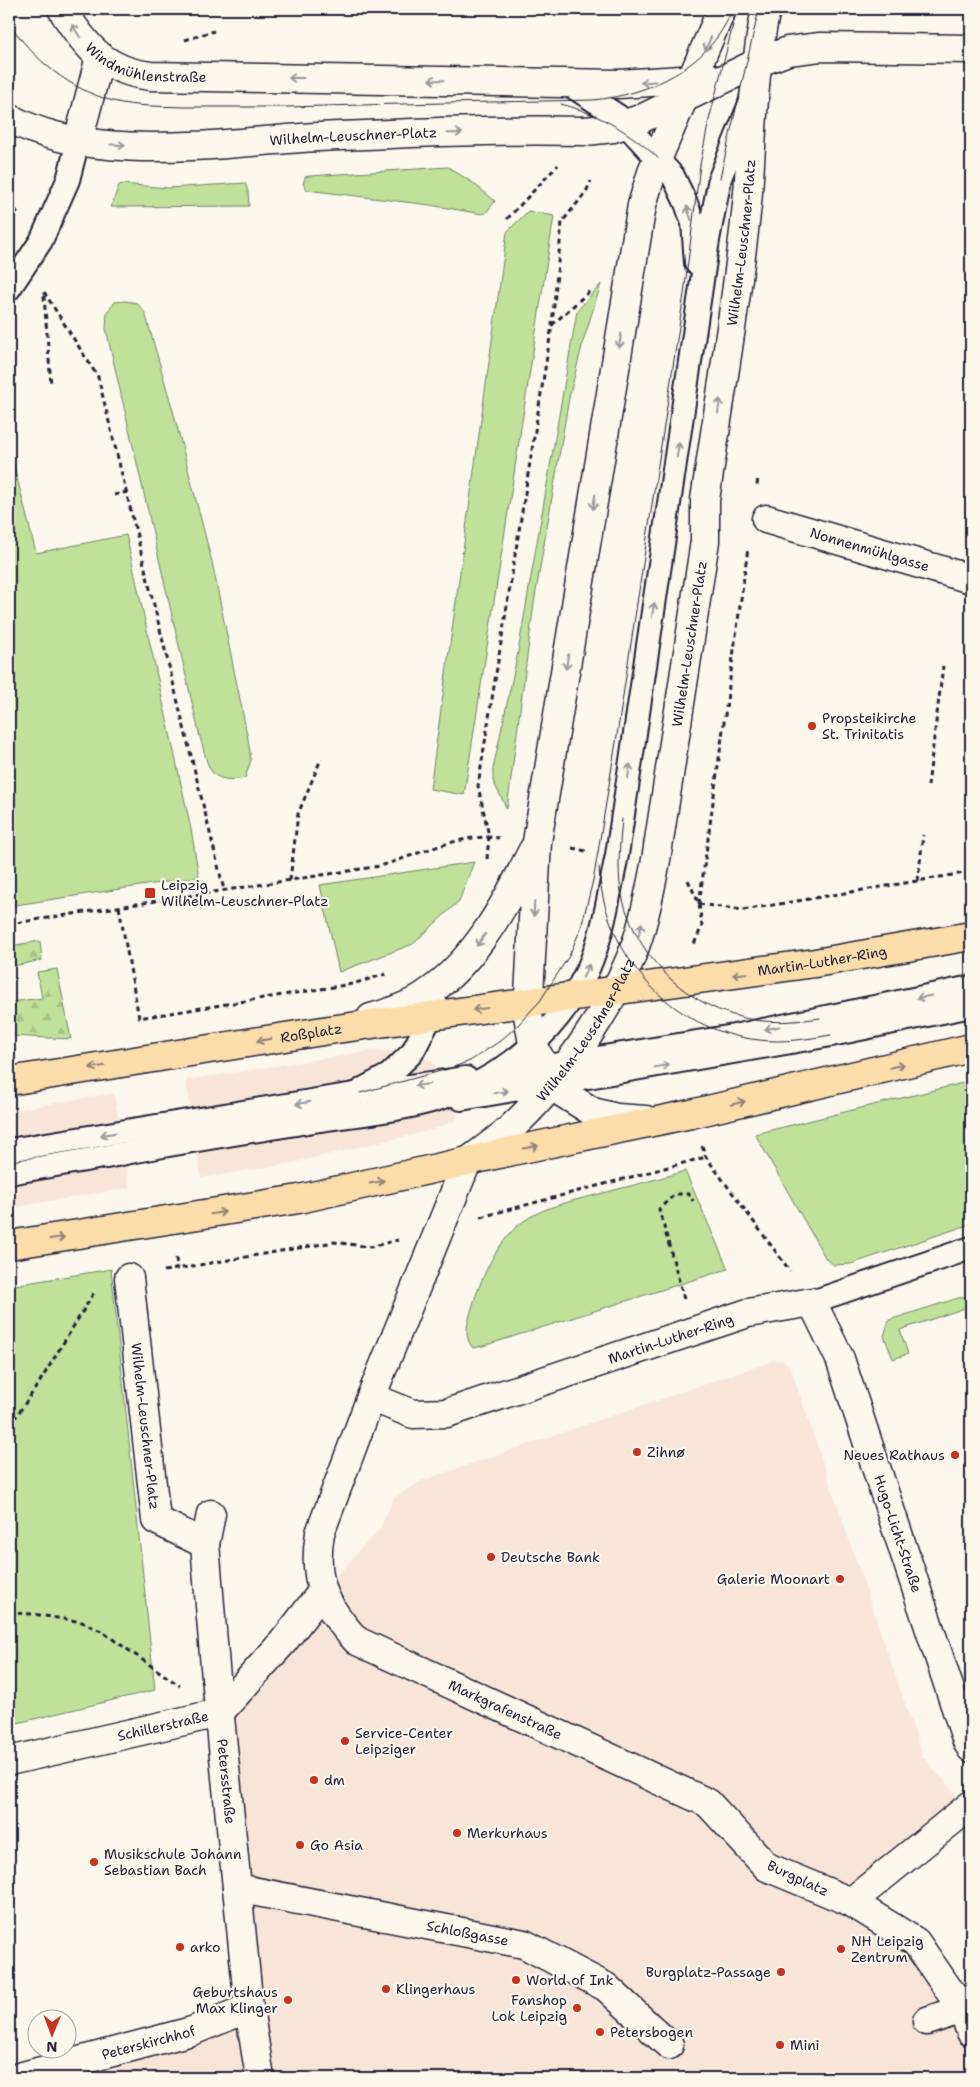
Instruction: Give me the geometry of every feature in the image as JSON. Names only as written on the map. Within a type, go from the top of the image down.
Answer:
[{"type":"main road","name":"Martin-Luther-Ring","points":[[614,991],[815,963],[971,936]]},
{"type":"main road","name":"Roßplatz","points":[[9,1081],[329,1030],[614,991]]},
{"type":"main road","points":[[9,1245],[299,1199],[691,1114],[971,1048]]},
{"type":"street","name":"Windmühlenstraße","points":[[62,9],[79,36],[100,57],[116,67],[144,75],[250,78]]},
{"type":"street","points":[[691,1114],[643,1120],[606,1116],[582,1106],[549,1065],[528,1015],[537,842],[642,205],[658,158],[722,9]]},
{"type":"street","points":[[751,65],[766,9]]},
{"type":"street","points":[[751,65],[788,51],[820,47],[971,49]]},
{"type":"street","points":[[78,141],[100,57]]},
{"type":"street","name":"Wilhelm-Leuschner-Platz","points":[[14,120],[42,132],[78,141],[138,146],[180,146],[403,134],[586,131],[626,124],[688,88],[751,65],[754,94],[747,206],[706,493],[705,542],[656,860],[638,938],[614,991],[549,1065],[512,1127],[467,1162]]},
{"type":"street","name":"Wilhelm-Leuschner-Platz","points":[[250,78],[646,83],[688,88]]},
{"type":"street","name":"Nonnenmühlgasse","points":[[766,519],[971,579]]},
{"type":"street","points":[[329,1030],[394,1011],[412,1003],[433,990],[456,970],[484,936],[537,842]]},
{"type":"street","points":[[322,1592],[317,1554],[320,1532],[370,1397],[467,1162]]},
{"type":"street","name":"Wilhelm-Leuschner-Platz","points":[[129,1278],[156,1520],[205,1544]]},
{"type":"street","name":"Martin-Luther-Ring","points":[[370,1397],[413,1414],[447,1413],[748,1313],[812,1302]]},
{"type":"street","name":"Hugo-Licht-Straße","points":[[812,1302],[840,1359],[969,1744]]},
{"type":"street","name":"Petersstraße","points":[[211,1514],[205,1544],[219,1713],[248,2008],[260,2078]]},
{"type":"street","name":"Schillerstraße","points":[[9,1761],[219,1713],[283,1642],[322,1592]]},
{"type":"street","name":"Markgrafenstraße","points":[[322,1592],[338,1621],[357,1641],[708,1803]]},
{"type":"street","name":"Burgplatz","points":[[708,1803],[767,1867],[851,1902],[916,1942],[967,2021]]},
{"type":"street","points":[[851,1902],[971,1804]]},
{"type":"street","name":"Schloßgasse","points":[[237,1888],[524,1944],[606,1987],[669,2045]]},
{"type":"street","name":"Peterskirchhof","points":[[15,2078],[192,2031],[248,2008]]},
{"type":"street","name":"Burgplatz","points":[[927,2021],[967,2021]]},
{"type":"lane","points":[[567,83],[618,116],[673,176],[693,223],[698,291],[695,331]]},
{"type":"lane","points":[[549,1065],[558,1017],[573,996],[588,969],[600,936],[617,855],[708,240],[720,178],[754,94]]},
{"type":"lane","points":[[9,289],[41,241],[68,180],[78,141]]},
{"type":"lane","points":[[351,1095],[389,1075],[412,1052],[456,970]]},
{"type":"lane","points":[[9,1150],[734,1036],[971,987]]},
{"type":"lane","points":[[106,1157],[549,1065],[822,1037],[971,1006]]},
{"type":"lane","points":[[9,1173],[195,1140],[408,1106],[446,1096],[495,1074]]},
{"type":"lane","name":"Martin-Luther-Ring","points":[[812,1302],[971,1248]]},
{"type":"path","points":[[507,219],[559,165]]},
{"type":"path","points":[[487,861],[489,836],[478,786],[552,325],[562,222],[586,192],[591,181]]},
{"type":"path","points":[[43,282],[51,385]]},
{"type":"path","points":[[44,292],[98,377],[128,492],[224,890]]},
{"type":"path","points":[[114,495],[128,492]]},
{"type":"path","points":[[749,547],[699,904],[743,910],[971,872]]},
{"type":"path","points":[[928,786],[944,666]]},
{"type":"path","points":[[290,880],[298,814],[321,759]]},
{"type":"path","points":[[918,881],[923,834]]},
{"type":"path","points":[[9,924],[380,866],[434,847],[489,836]]},
{"type":"path","points":[[119,907],[139,1018],[352,984],[395,970]]},
{"type":"path","points":[[489,1215],[706,1157],[812,1302]]},
{"type":"path","points":[[692,1331],[659,1209],[675,1194],[690,1194],[693,1201]]},
{"type":"path","points":[[129,1278],[334,1242],[370,1248]]},
{"type":"path","points":[[176,1258],[178,1268]]},
{"type":"path","points":[[9,1427],[39,1383],[95,1291]]},
{"type":"path","points":[[9,1613],[34,1614],[82,1622],[101,1631],[219,1713]]},
{"type":"shaded area","points":[[376,1050],[412,1053],[431,1061],[445,1075],[458,1109],[456,1120],[436,1129],[292,1163],[201,1178],[186,1080]]},
{"type":"shaded area","points":[[114,1093],[130,1188],[9,1208],[9,1111]]},
{"type":"shaded area","points":[[782,1360],[790,1366],[923,1757],[968,1807],[851,1902],[916,1942],[971,2032],[971,2078],[15,2078],[248,2008],[219,1713],[322,1592],[380,1528],[394,1498],[421,1481],[772,1361]]},
{"type":"green space","points":[[448,167],[473,183],[495,201],[486,213],[482,214],[430,205],[307,190],[303,184],[305,177],[309,176]]},
{"type":"green space","points":[[245,183],[248,191],[249,206],[111,207],[119,185],[122,184],[168,188]]},
{"type":"green space","points":[[528,211],[554,216],[464,795],[430,789],[507,232]]},
{"type":"green space","points":[[601,284],[583,342],[569,398],[534,603],[507,809],[493,781],[493,769],[518,652],[577,311]]},
{"type":"green space","points":[[115,302],[137,303],[145,313],[172,407],[212,562],[248,739],[251,760],[245,778],[223,779],[216,776],[208,765],[200,737],[106,329],[107,312]]},
{"type":"green space","points":[[9,446],[36,553],[126,535],[191,829],[199,877],[9,906]]},
{"type":"green space","points":[[474,862],[459,901],[413,944],[339,972],[320,885]]},
{"type":"green space","points":[[40,941],[42,960],[9,967],[9,946]]},
{"type":"green space","points":[[57,969],[71,1039],[9,1036],[9,985],[11,1002],[42,998],[37,972]]},
{"type":"green space","points":[[971,1081],[971,1224],[851,1264],[834,1265],[826,1259],[755,1134]]},
{"type":"green space","points":[[685,1171],[728,1269],[473,1348],[469,1343],[467,1331],[474,1301],[498,1248],[521,1223],[539,1212],[560,1204]]},
{"type":"green space","points":[[111,1269],[155,1690],[9,1725],[9,1286]]},
{"type":"green space","points":[[971,1294],[971,1306],[900,1330],[908,1354],[893,1359],[884,1336],[889,1320]]},
{"type":"tram line","points":[[360,1093],[448,1069],[470,1061],[500,1041],[540,1001],[569,956],[581,928],[594,876],[616,742],[684,294],[700,165],[709,120],[737,9]]},
{"type":"tram line","points":[[720,178],[759,9]]},
{"type":"tram line","points":[[9,23],[41,61],[67,81],[97,96],[113,101],[130,104],[184,107],[287,107],[593,100],[614,97],[655,85],[692,63],[708,49],[721,32],[731,13]]},
{"type":"tram line","points":[[561,104],[588,113],[613,125],[636,140],[658,158]]},
{"type":"tram line","points":[[622,819],[619,864],[621,891],[627,913],[636,934],[648,954],[663,971],[698,1000],[718,1010],[740,1017],[780,1022],[820,1018]]},
{"type":"tram line","points":[[599,867],[603,899],[613,929],[628,958],[648,983],[671,1004],[697,1021],[727,1034],[768,1041],[786,1041],[831,1035]]},
{"type":"place","name":"Propsteikirche St. Trinitatis","points":[[812,726]]},
{"type":"place","name":"Leipzig Wilhelm-Leuschner-Platz","points":[[150,893]]},
{"type":"place","name":"Zihnø","points":[[637,1452]]},
{"type":"place","name":"Neues Rathaus","points":[[955,1455]]},
{"type":"place","name":"Deutsche Bank","points":[[491,1557]]},
{"type":"place","name":"Galerie Moonart","points":[[840,1579]]},
{"type":"place","name":"Service-Center Leipziger","points":[[345,1741]]},
{"type":"place","name":"dm","points":[[314,1780]]},
{"type":"place","name":"Merkurhaus","points":[[457,1833]]},
{"type":"place","name":"Go Asia","points":[[300,1845]]},
{"type":"place","name":"Musikschule Johann Sebastian Bach","points":[[94,1862]]},
{"type":"place","name":"arko","points":[[180,1947]]},
{"type":"place","name":"NH Leipzig Zentrum","points":[[841,1949]]},
{"type":"place","name":"Burgplatz-Passage","points":[[781,1972]]},
{"type":"place","name":"World of Ink","points":[[516,1980]]},
{"type":"place","name":"Klingerhaus","points":[[386,1989]]},
{"type":"place","name":"Geburtshaus Max Klinger","points":[[288,2000]]},
{"type":"place","name":"Fanshop Lok Leipzig","points":[[577,2008]]},
{"type":"place","name":"Petersbogen","points":[[600,2032]]},
{"type":"place","name":"Mini","points":[[780,2045]]}]
